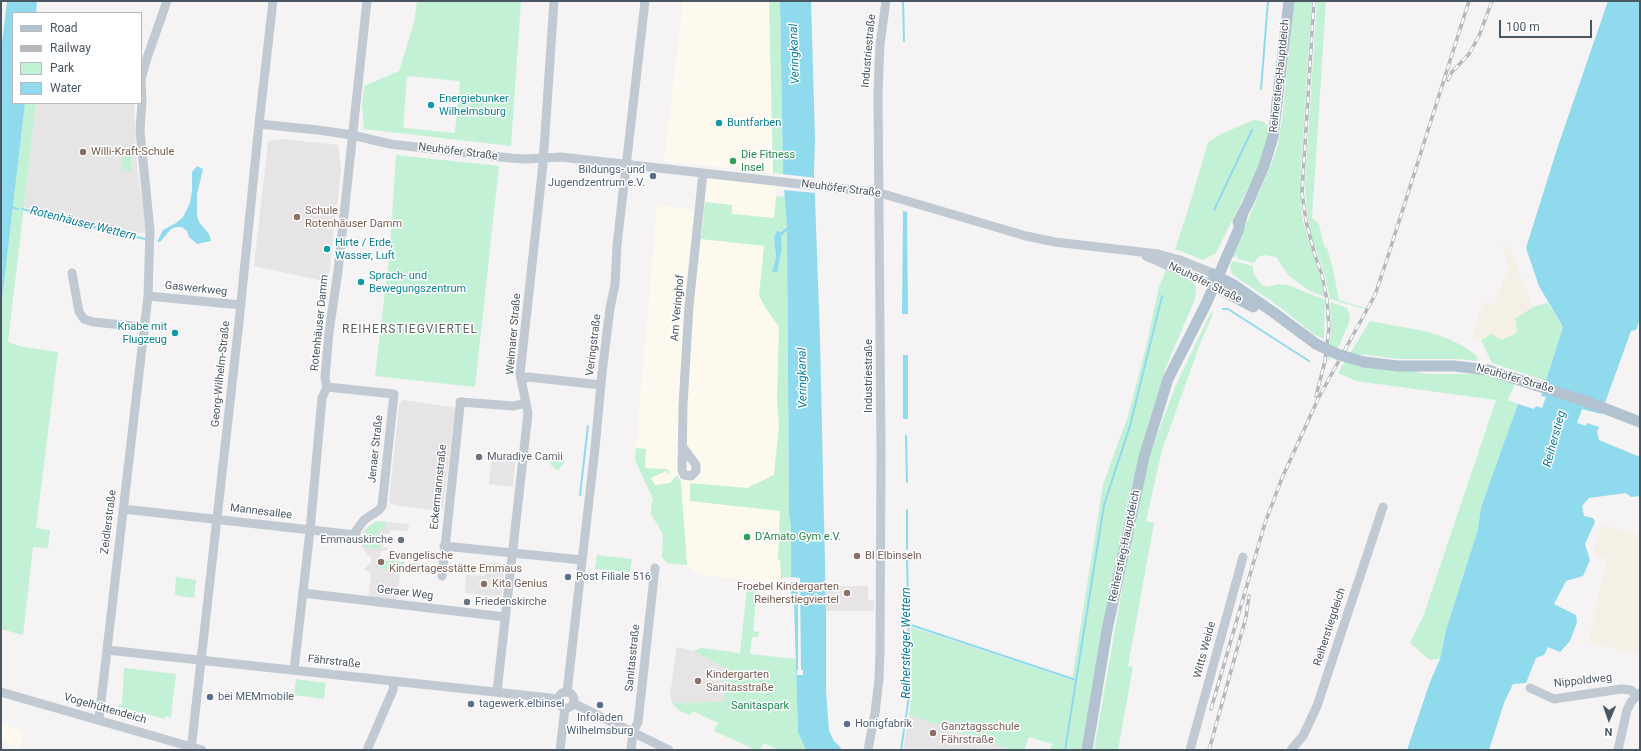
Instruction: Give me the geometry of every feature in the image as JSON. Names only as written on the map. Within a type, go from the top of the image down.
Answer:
[{"type":"main road","name":"Reiherstieg-Hauptdeich","points":[[1087,750],[1108,630],[1144,457],[1168,379],[1206,304],[1213,280],[1232,229],[1242,216],[1264,166],[1273,137],[1288,1]]},
{"type":"main road","name":"Reiherstieg-Hauptdeich","points":[[1183,348],[1192,321],[1213,280]]},
{"type":"main road","name":"Neuhöfer Straße","points":[[1213,280],[1228,292],[1302,338],[1337,354],[1364,362],[1406,367],[1454,366],[1498,372],[1588,402],[1640,422]]},
{"type":"main road","name":"Neuhöfer Straße","points":[[1213,280],[1273,312],[1316,344]]},
{"type":"main road","points":[[1206,304],[1218,295],[1228,292]]},
{"type":"street","name":"Zeidlerstraße","points":[[142,76],[167,1]]},
{"type":"street","name":"Georg-Wilhelm-Straße","points":[[191,748],[241,305],[273,1]]},
{"type":"street","name":"Rotenhäuser Damm","points":[[294,670],[310,531],[322,398],[327,387],[325,378],[329,332],[338,271],[367,1]]},
{"type":"street","name":"Weimarer Straße","points":[[497,692],[528,413],[520,374],[543,157],[554,1]]},
{"type":"street","name":"Veringstraße","points":[[567,692],[610,308],[615,285],[626,165],[645,1]]},
{"type":"street","name":"Industriestraße","points":[[868,750],[876,713],[880,652],[880,193],[878,93],[880,44],[886,1]]},
{"type":"street","name":"Zeidlerstraße","points":[[99,719],[148,296],[150,230],[140,131],[142,104]]},
{"type":"street","name":"Neuhöfer Straße","points":[[259,124],[318,130],[373,140],[401,140],[543,157],[560,157],[880,193],[1043,240],[1134,251],[1169,257],[1213,280]]},
{"type":"street","name":"Am Veringhof","points":[[682,446],[687,330],[703,173]]},
{"type":"street","points":[[72,273],[78,312],[84,319],[144,327]]},
{"type":"street","name":"Gaswerkweg","points":[[148,296],[241,305]]},
{"type":"street","points":[[521,380],[528,377],[601,385]]},
{"type":"street","name":"Jenaer Straße","points":[[327,387],[394,394],[382,506]]},
{"type":"street","name":"Eckermannstraße","points":[[442,576],[460,406],[462,402],[514,406],[526,403]]},
{"type":"street","name":"Mannesallee","points":[[123,508],[310,531],[356,535],[364,520],[379,510],[382,506]]},
{"type":"street","name":"Reiherstiegdeich","points":[[1292,750],[1303,736],[1317,706],[1383,507]]},
{"type":"street","points":[[444,546],[582,560]]},
{"type":"street","name":"Witts Weide","points":[[1190,750],[1243,557]]},
{"type":"street","name":"Sanitasstraße","points":[[631,750],[633,732],[638,722],[655,568]]},
{"type":"street","name":"Geraer Weg","points":[[303,593],[505,617]]},
{"type":"street","name":"Fährstraße","points":[[107,650],[559,699]]},
{"type":"street","points":[[367,750],[393,690],[394,681]]},
{"type":"street","name":"Nippoldweg","points":[[1530,688],[1554,699],[1621,689],[1631,690],[1639,695]]},
{"type":"street","name":"Vogelhüttendeich","points":[[1,692],[99,719],[191,748],[202,750]]},
{"type":"street","points":[[560,750],[569,706],[573,696],[567,692],[562,694],[559,699],[560,705],[569,706],[633,732],[669,750]]},
{"type":"street","points":[[1618,750],[1627,710],[1631,702],[1639,695]]},
{"type":"shaded area","points":[[683,1],[769,1],[773,173],[664,161]]},
{"type":"shaded area","name":"Willi-Kraft-Schule","points":[[36,104],[134,104],[137,168],[147,233],[95,230],[24,207]]},
{"type":"shaded area","name":"Schule Rotenhäuser Damm","points":[[282,139],[338,145],[341,169],[328,282],[254,266],[268,141]]},
{"type":"shaded area","points":[[701,178],[775,185],[776,196],[774,218],[732,214],[701,239],[764,245],[765,307],[779,327],[777,401],[779,426],[774,475],[747,488],[690,483],[690,501],[780,511],[778,559],[780,559],[781,584],[700,575],[685,566],[679,482],[648,487],[635,460],[657,205],[698,210]]},
{"type":"shaded area","points":[[403,400],[452,407],[455,409],[443,508],[439,511],[394,505],[389,502],[399,404]]},
{"type":"shaded area","points":[[492,452],[516,454],[513,487],[489,484]]},
{"type":"shaded area","name":"Evangelische Kindertagesstätte Emmaus","points":[[376,521],[409,524],[408,531],[390,530],[390,533],[383,535],[381,538],[385,543],[383,548],[388,547],[387,551],[381,551],[380,560],[402,563],[396,603],[368,600],[371,574],[364,569],[372,560],[362,547],[361,539],[365,537],[362,534],[364,530]]},
{"type":"shaded area","name":"Kita Genius","points":[[489,562],[505,564],[501,597],[465,593],[466,575],[484,576],[487,564],[489,564]]},
{"type":"shaded area","name":"Froebel Kindergarten Reiherstiegviertel","points":[[826,586],[868,586],[868,600],[874,600],[874,611],[826,611]]},
{"type":"shaded area","name":"Kindergarten Sanitasstraße","points":[[677,647],[693,651],[725,668],[724,702],[672,703],[670,695]]},
{"type":"shaded area","name":"Ganztagsschule Fährstraße","points":[[909,715],[1011,750],[903,750]]},
{"type":"shaded area","points":[[1,722],[23,733],[19,748],[1,740]]},
{"type":"green space","points":[[417,1],[521,1],[511,146],[364,129],[362,105],[364,86],[399,71],[414,23]],"holes":[[[410,76],[458,81],[460,83],[454,133],[405,128],[403,126],[407,78]]]},
{"type":"green space","points":[[769,1],[780,1],[783,174],[773,173]]},
{"type":"green space","points":[[1294,1],[1312,1],[1301,170],[1301,202],[1302,217],[1325,297],[1308,290],[1288,275],[1276,257],[1264,255],[1258,257],[1254,263],[1238,259],[1237,255],[1232,258],[1278,145],[1282,120]]},
{"type":"green space","points":[[1317,1],[1326,1],[1312,218],[1319,224],[1324,246],[1327,248],[1339,300],[1366,308],[1365,309],[1330,299],[1324,272],[1312,239],[1307,213],[1305,183]]},
{"type":"green space","points":[[25,104],[36,104],[8,342],[23,347],[58,352],[36,528],[50,530],[48,548],[33,547],[23,635],[1,629],[1,309]]},
{"type":"green space","points":[[1254,120],[1265,122],[1270,131],[1261,162],[1216,253],[1203,260],[1175,249],[1208,142],[1223,133]]},
{"type":"green space","points":[[122,153],[131,153],[131,171],[122,171]]},
{"type":"green space","points":[[396,155],[499,166],[475,387],[375,376],[390,249]]},
{"type":"green space","points":[[776,196],[786,197],[787,226],[781,232],[776,233],[774,237],[776,258],[772,272],[779,261],[782,248],[781,236],[787,231],[789,513],[791,526],[791,577],[781,578],[780,560],[778,559],[780,511],[690,501],[690,483],[747,488],[774,475],[779,426],[777,401],[779,327],[765,307],[759,295],[764,246],[701,239],[705,202],[732,205],[732,214],[774,218]]},
{"type":"green space","points":[[1233,261],[1253,266],[1253,273],[1262,285],[1267,287],[1279,284],[1288,285],[1325,300],[1324,339],[1313,334],[1280,307],[1232,274],[1230,266]]},
{"type":"green space","points":[[1166,270],[1192,281],[1196,287],[1195,299],[1166,367],[1128,502],[1105,618],[1083,750],[1050,750],[1052,744],[1029,737],[1024,750],[1011,750],[909,715],[912,692],[911,627],[1072,680],[1103,485],[1128,416],[1146,347],[1159,287]]},
{"type":"green space","points":[[1330,302],[1347,308],[1350,320],[1340,344],[1327,362],[1331,334]]},
{"type":"green space","points":[[1548,303],[1563,327],[1546,381],[1492,363],[1481,340],[1533,307]]},
{"type":"green space","points":[[1211,312],[1213,313],[1212,316],[1200,344],[1162,450],[1146,521],[1154,523],[1128,666],[1133,667],[1118,750],[1094,750],[1126,566],[1148,462],[1176,385]]},
{"type":"green space","points":[[1370,321],[1429,332],[1449,339],[1476,355],[1478,361],[1457,359],[1398,359],[1361,354],[1355,365],[1417,371],[1420,373],[1431,374],[1492,374],[1516,382],[1508,400],[1518,404],[1481,507],[1478,529],[1446,630],[1440,659],[1430,660],[1410,643],[1423,617],[1496,400],[1356,381],[1338,373]]},
{"type":"green space","points":[[636,448],[646,449],[645,468],[667,469],[669,471],[668,475],[666,471],[651,478],[655,485],[670,483],[677,475],[681,482],[687,565],[667,563],[662,557],[663,534],[651,514],[653,499],[635,460]]},
{"type":"green space","points":[[555,451],[565,459],[558,471],[551,465],[549,460]]},
{"type":"green space","points":[[377,521],[386,522],[386,529],[379,529],[379,534],[377,534],[376,543],[379,544],[379,549],[364,547],[362,542],[365,537],[365,531],[369,526]]},
{"type":"green space","points":[[597,555],[632,559],[630,572],[595,569]]},
{"type":"green space","points":[[377,559],[404,562],[404,566],[411,567],[411,563],[430,565],[429,574],[386,570],[386,568],[377,567]]},
{"type":"green space","points":[[176,577],[196,580],[194,598],[175,595]]},
{"type":"green space","name":"Sanitaspark","points":[[747,588],[757,589],[753,631],[759,632],[758,637],[752,637],[750,654],[796,659],[798,732],[806,750],[778,750],[764,743],[760,750],[756,750],[714,731],[718,723],[693,711],[690,715],[678,710],[672,703],[724,702],[725,668],[693,651],[701,648],[740,653]]},
{"type":"green space","points":[[124,668],[176,674],[171,717],[166,716],[165,719],[119,707],[119,704],[122,705]]},
{"type":"green space","points":[[296,679],[326,683],[324,699],[294,695]]},
{"type":"sand","points":[[1502,245],[1510,248],[1533,307],[1515,318],[1517,333],[1502,340],[1491,334],[1481,340],[1472,338],[1483,302],[1494,305],[1509,267]]},
{"type":"sand","points":[[1601,525],[1640,535],[1640,655],[1588,642],[1607,560],[1593,554]]},
{"type":"water","points":[[7,1],[37,1],[36,12],[12,12],[12,104],[25,104],[1,309],[1,51]]},
{"type":"water","name":"Veringkanal","points":[[780,1],[811,1],[826,611],[826,690],[829,731],[834,741],[843,750],[806,750],[798,732],[794,602],[791,602],[791,526],[789,513],[787,231],[781,236],[782,248],[777,272],[772,272],[776,258],[774,237],[777,231],[781,232],[787,227],[783,174]]},
{"type":"water","name":"Reiherstieg","points":[[1608,1],[1640,1],[1640,319],[1636,330],[1631,331],[1601,414],[1582,409],[1577,423],[1586,426],[1587,423],[1599,427],[1597,432],[1599,440],[1640,457],[1640,496],[1631,497],[1626,493],[1589,498],[1582,506],[1584,516],[1593,518],[1595,522],[1585,544],[1590,560],[1583,576],[1566,581],[1554,604],[1576,615],[1577,622],[1570,641],[1560,652],[1548,647],[1544,655],[1536,658],[1526,683],[1513,684],[1504,703],[1489,750],[1407,750],[1430,682],[1440,659],[1446,630],[1478,529],[1481,507],[1518,404],[1534,409],[1536,406],[1542,408],[1546,397],[1541,396],[1563,327],[1539,286],[1526,248],[1557,149]]},
{"type":"water","points":[[197,166],[203,169],[197,194],[197,215],[199,222],[209,234],[211,241],[197,244],[189,237],[187,231],[182,227],[176,227],[171,229],[160,242],[157,242],[163,230],[176,223],[183,217],[190,203],[192,191],[192,172]]},
{"type":"water","points":[[903,211],[907,212],[908,314],[902,314]]},
{"type":"water","points":[[903,355],[908,355],[908,419],[903,419]]},
{"type":"pier","points":[[782,174],[816,178],[817,193],[783,190]]},
{"type":"pier","points":[[791,577],[800,578],[801,670],[803,670],[803,675],[797,675],[798,582],[791,582]]},
{"type":"waterway","name":"Reiherstieger Wettern","points":[[903,1],[904,41]]},
{"type":"waterway","points":[[1261,89],[1268,1]]},
{"type":"waterway","points":[[1214,210],[1252,130]]},
{"type":"waterway","name":"Rotenhäuser Wettern","points":[[11,207],[18,209]]},
{"type":"waterway","name":"Rotenhäuser Wettern","points":[[22,209],[145,239]]},
{"type":"waterway","points":[[1065,750],[1104,505],[1130,426],[1162,296]]},
{"type":"waterway","points":[[1223,309],[1228,309],[1309,361]]},
{"type":"waterway","points":[[580,495],[588,426]]},
{"type":"waterway","name":"Reiherstieger Wettern","points":[[906,436],[907,482]]},
{"type":"waterway","name":"Reiherstieger Wettern","points":[[907,510],[907,549]]},
{"type":"waterway","name":"Reiherstieger Wettern","points":[[901,750],[910,690],[907,560]]},
{"type":"waterway","points":[[908,624],[1076,680]]},
{"type":"railway","points":[[1314,1],[1302,193],[1306,221],[1322,275],[1327,300],[1329,328],[1325,361],[1316,396]]},
{"type":"railway","points":[[1211,709],[1265,523],[1282,478],[1319,397],[1375,295],[1469,1]]},
{"type":"railway","points":[[1448,80],[1452,72],[1469,54],[1479,36],[1492,1]]},
{"type":"railway","points":[[1209,750],[1246,617],[1249,596]]},
{"type":"place","name":"Energiebunker Wilhelmsburg","points":[[431,105]]},
{"type":"place","name":"Buntfarben","points":[[719,123]]},
{"type":"place","name":"Willi-Kraft-Schule","points":[[83,152]]},
{"type":"place","name":"Die Fitness Insel","points":[[733,161]]},
{"type":"place","name":"Bildungs- und Jugendzentrum e.V.","points":[[653,176]]},
{"type":"place","name":"Schule Rotenhäuser Damm","points":[[297,217]]},
{"type":"place","name":"Hirte / Erde, Wasser, Luft","points":[[327,249]]},
{"type":"place","name":"Sprach- und Bewegungszentrum","points":[[361,282]]},
{"type":"place","name":"Knabe mit Flugzeug","points":[[175,333]]},
{"type":"place","name":"Muradiye Camii","points":[[479,457]]},
{"type":"place","name":"D'Amato Gym e.V.","points":[[747,537]]},
{"type":"place","name":"Emmauskirche","points":[[401,540]]},
{"type":"place","name":"BI Elbinseln","points":[[857,556]]},
{"type":"place","name":"Evangelische Kindertagesstätte Emmaus","points":[[381,562]]},
{"type":"place","name":"Post Filiale 516","points":[[568,577]]},
{"type":"place","name":"Kita Genius","points":[[484,584]]},
{"type":"place","name":"Froebel Kindergarten Reiherstiegviertel","points":[[847,593]]},
{"type":"place","name":"Friedenskirche","points":[[467,602]]},
{"type":"place","name":"Kindergarten Sanitasstraße","points":[[698,681]]},
{"type":"place","name":"bei MEMmobile","points":[[210,697]]},
{"type":"place","name":"tagewerk.elbinsel","points":[[471,704]]},
{"type":"place","name":"Infoladen Wilhelmsburg","points":[[600,705]]},
{"type":"place","name":"Honigfabrik","points":[[847,724]]},
{"type":"place","name":"Ganztagsschule Fährstraße","points":[[933,733]]},
{"type":"district","name":"REIHERSTIEGVIERTEL","points":[[410,330]]}]
